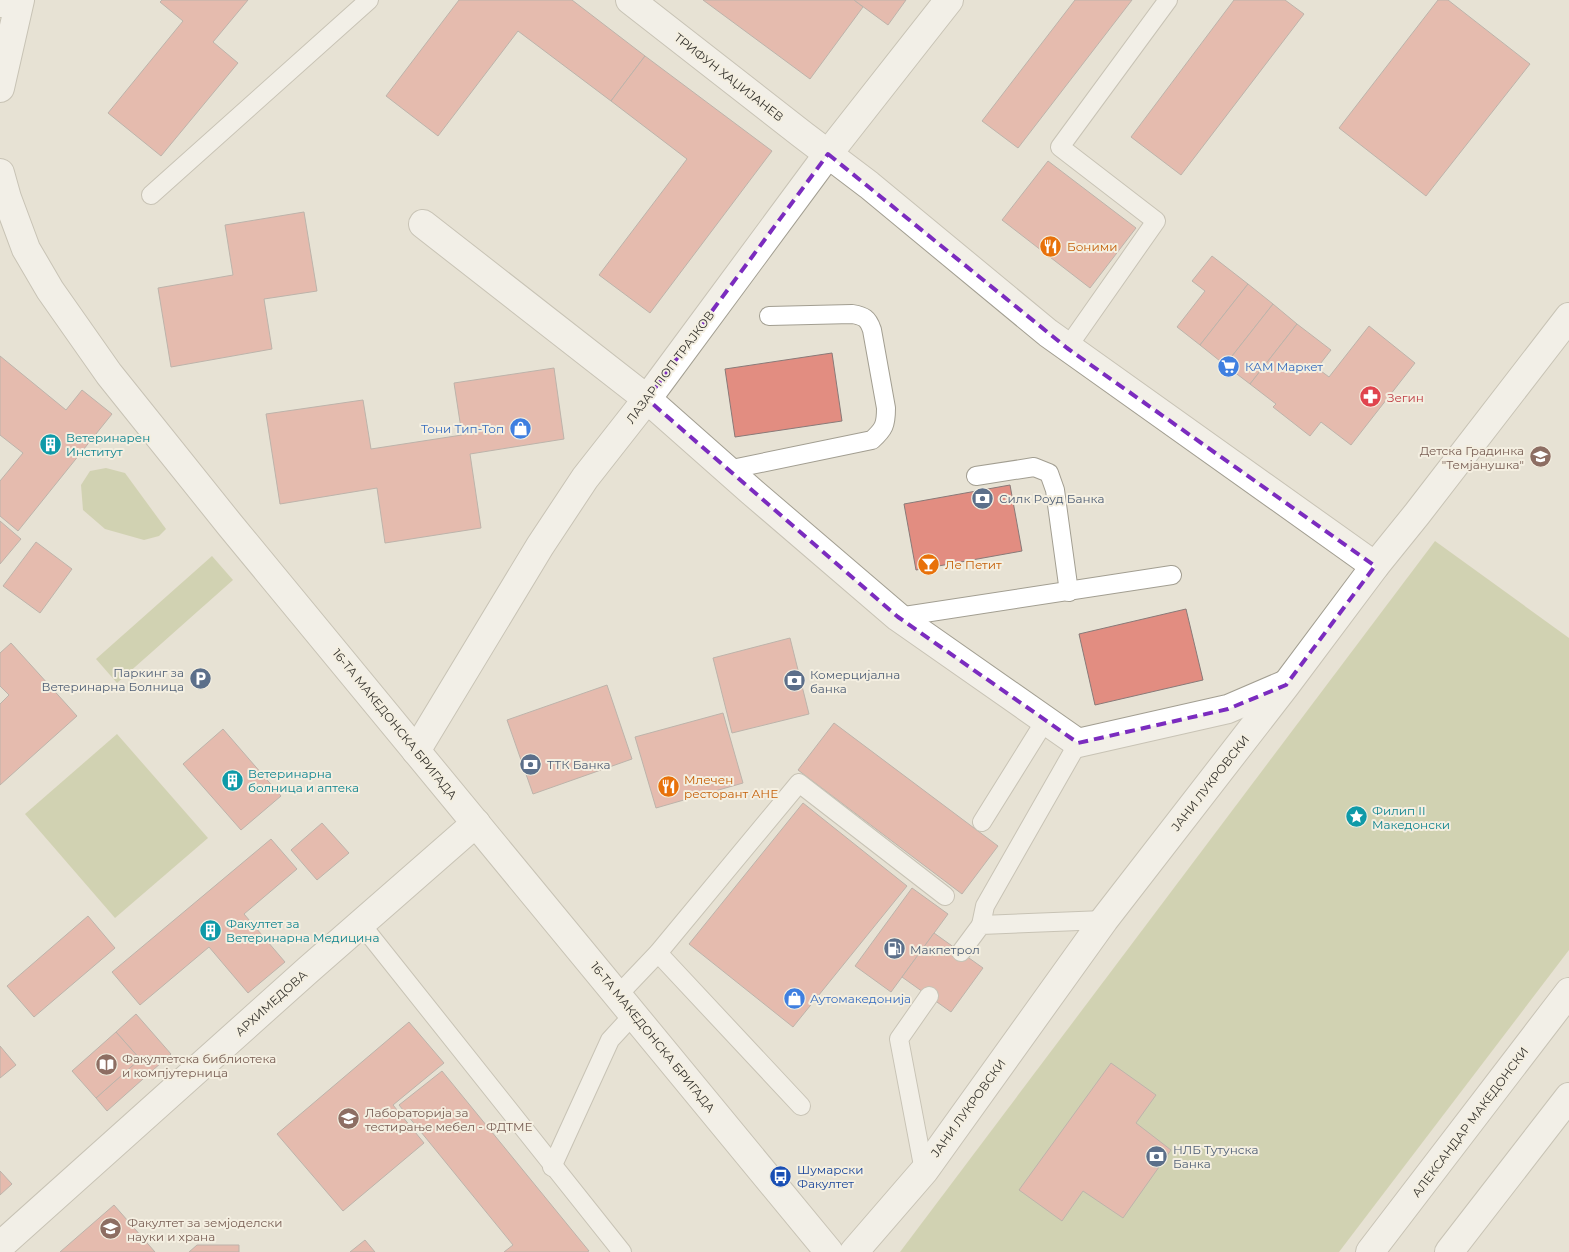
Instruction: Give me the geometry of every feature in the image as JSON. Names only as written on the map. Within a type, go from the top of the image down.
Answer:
[{"type":"street","points":[[0,4],[15,0]]},
{"type":"street","points":[[0,88],[20,0]]},
{"type":"street","name":"ТРИФУН ХАЏИЈАНЕВ","points":[[630,0],[869,185],[1067,348],[1375,566]]},
{"type":"street","name":"ЛАЗАР ПОП ТРАЈКОВ","points":[[416,751],[555,523],[585,478],[647,399],[828,154],[949,0]]},
{"type":"street","name":"16-ТА МАКЕДОНСКА БРИГАДА","points":[[0,173],[26,249],[50,290],[109,374],[230,525],[829,1252]]},
{"type":"street","points":[[423,224],[647,399],[898,617],[1078,743],[1228,709],[1286,685]]},
{"type":"street","name":"ЈАНИ ЛУКРОВСКИ","points":[[854,1252],[924,1171],[1104,920],[1286,685],[1375,566],[1569,318]]},
{"type":"street","name":"АРХИМЕДОВА","points":[[0,1246],[476,823]]},
{"type":"street","name":"АЛЕКСАНДАР МАКЕДОНСКИ","points":[[1370,1252],[1569,992]]},
{"type":"street","points":[[1450,1252],[1569,1097]]},
{"type":"lane","points":[[150,194],[369,0]]},
{"type":"lane","points":[[1067,348],[1156,221],[1060,147],[1168,0]]},
{"type":"lane","points":[[727,470],[872,440],[881,431],[886,421],[883,388],[869,320],[852,314],[769,316]]},
{"type":"lane","points":[[976,476],[1034,467],[1049,474],[1055,490],[1069,592]]},
{"type":"lane","points":[[898,617],[1172,575]]},
{"type":"lane","points":[[982,822],[1045,721]]},
{"type":"lane","points":[[961,952],[981,925],[985,906],[1078,743]]},
{"type":"lane","points":[[552,1167],[626,1004],[658,953],[799,783],[945,896]]},
{"type":"lane","points":[[981,925],[1104,920]]},
{"type":"lane","points":[[361,924],[552,1167],[622,1252]]},
{"type":"lane","points":[[658,953],[801,1106]]},
{"type":"lane","points":[[924,1171],[899,1039],[929,996]]},
{"type":"highlighted area","points":[[828,154],[1067,348],[1375,566],[1286,685],[1228,709],[1078,743],[898,617],[647,399]]},
{"type":"green space","points":[[106,468],[125,473],[166,529],[159,536],[144,540],[105,529],[83,510],[81,485],[90,471]]},
{"type":"green space","points":[[1435,541],[1569,638],[1569,950],[1339,1252],[900,1252]]},
{"type":"green space","points":[[212,556],[233,580],[117,683],[96,659]]},
{"type":"green space","points":[[117,734],[208,838],[115,918],[25,814]]},
{"type":"building","points":[[162,0],[248,0],[213,42],[238,63],[161,156],[108,113],[183,21],[160,2]]},
{"type":"building","points":[[459,0],[572,0],[645,56],[611,101],[518,31],[438,136],[386,96]]},
{"type":"building","points":[[703,0],[854,0],[863,7],[810,79]]},
{"type":"building","points":[[854,0],[906,0],[888,25]]},
{"type":"building","points":[[1075,0],[1132,0],[1018,148],[982,121]]},
{"type":"building","points":[[1234,0],[1285,0],[1304,14],[1181,175],[1131,137]]},
{"type":"building","points":[[1438,0],[1448,0],[1530,64],[1426,196],[1339,128]]},
{"type":"building","points":[[645,56],[772,151],[650,313],[599,275],[687,159],[611,101]]},
{"type":"building","points":[[1048,161],[1136,228],[1090,288],[1002,220]]},
{"type":"building","points":[[304,212],[317,291],[264,299],[272,349],[171,367],[158,288],[233,275],[225,225]]},
{"type":"building","points":[[1212,256],[1248,284],[1200,345],[1177,327],[1205,291],[1192,281]]},
{"type":"building","points":[[1248,284],[1273,304],[1225,365],[1200,345]]},
{"type":"building","points":[[1273,304],[1297,324],[1250,384],[1225,365]]},
{"type":"building","points":[[1297,324],[1331,350],[1317,368],[1329,377],[1369,326],[1415,363],[1351,445],[1321,422],[1310,436],[1273,407],[1276,404],[1250,384]]},
{"type":"building","points":[[832,353],[842,421],[735,437],[725,369]]},
{"type":"building","name":"Ветеринарен Институт","points":[[0,356],[66,410],[82,390],[112,414],[18,531],[0,516],[0,481],[23,453],[0,435]]},
{"type":"building","points":[[554,368],[564,439],[470,454],[481,528],[385,543],[377,488],[280,504],[266,414],[363,400],[371,449],[462,435],[454,383]]},
{"type":"building","points":[[1010,485],[1022,551],[916,570],[904,504]]},
{"type":"building","points":[[0,521],[21,539],[0,564]]},
{"type":"building","points":[[36,542],[72,569],[40,613],[3,586]]},
{"type":"building","points":[[1186,609],[1203,680],[1095,705],[1079,634]]},
{"type":"building","points":[[790,638],[809,714],[732,733],[713,658]]},
{"type":"building","points":[[11,643],[77,716],[0,785],[0,704],[9,695],[0,686],[0,653]]},
{"type":"building","points":[[607,685],[632,759],[533,794],[507,720]]},
{"type":"building","points":[[723,713],[743,783],[656,808],[635,737]]},
{"type":"building","points":[[834,723],[998,846],[962,894],[798,770]]},
{"type":"building","name":"Ветеринарна болница и аптека","points":[[223,729],[281,796],[241,830],[183,764]]},
{"type":"building","points":[[803,803],[907,886],[793,1027],[689,944]]},
{"type":"building","points":[[322,823],[349,853],[317,880],[291,850]]},
{"type":"building","name":"Факултет за Ветеринарна Медицина","points":[[271,839],[297,869],[244,914],[285,962],[248,993],[209,947],[140,1005],[112,972]]},
{"type":"building","name":"Макпетрол","points":[[912,888],[948,914],[891,992],[855,966]]},
{"type":"building","points":[[88,916],[115,948],[34,1017],[7,986]]},
{"type":"building","points":[[934,933],[983,968],[951,1012],[902,977]]},
{"type":"building","points":[[136,1014],[171,1054],[107,1111],[96,1098],[140,1059],[116,1032]]},
{"type":"building","name":"Лабораторија за тестирање мебел - ФДТМЕ","points":[[409,1022],[444,1063],[393,1105],[424,1143],[343,1211],[277,1134]]},
{"type":"building","name":"Факултетска библиотека и компјутерница","points":[[116,1032],[140,1059],[96,1098],[72,1071]]},
{"type":"building","points":[[0,1046],[16,1065],[0,1078]]},
{"type":"building","points":[[1111,1063],[1156,1095],[1136,1123],[1171,1150],[1123,1218],[1083,1191],[1062,1221],[1019,1190]]},
{"type":"building","points":[[442,1071],[589,1251],[504,1252],[513,1245],[399,1105]]},
{"type":"building","points":[[0,1171],[12,1184],[0,1195]]},
{"type":"building","name":"Факултет за земјоделски науки и храна","points":[[114,1205],[155,1252],[60,1252]]},
{"type":"building","points":[[365,1240],[375,1252],[350,1252]]},
{"type":"building","name":"Факултет за земјоделски науки и храна","points":[[197,1245],[239,1245],[239,1252],[189,1252]]},
{"type":"place","name":"Боними","points":[[1051,246]]},
{"type":"place","name":"КАМ Маркет","points":[[1229,366]]},
{"type":"place","name":"Зегин","points":[[1371,397]]},
{"type":"place","name":"Тони Тип-Топ","points":[[520,428]]},
{"type":"place","name":"Ветеринарен Институт","points":[[50,444]]},
{"type":"place","name":"Детска Градинка \"Темјанушка\"","points":[[1540,457]]},
{"type":"place","name":"Силк Роуд Банка","points":[[983,498]]},
{"type":"place","name":"Ле Петит","points":[[929,564]]},
{"type":"place","name":"Паркинг за Ветеринарна Болница","points":[[200,679]]},
{"type":"place","name":"Комерцијална банка","points":[[794,681]]},
{"type":"place","name":"ТТК Банка","points":[[531,764]]},
{"type":"place","name":"Ветеринарна болница и аптека","points":[[232,780]]},
{"type":"place","name":"Млечен ресторант АНЕ","points":[[668,786]]},
{"type":"place","name":"Филип II Македонски","points":[[1356,817]]},
{"type":"place","name":"Факултет за Ветеринарна Медицина","points":[[210,930]]},
{"type":"place","name":"Макпетрол","points":[[894,949]]},
{"type":"place","name":"Аутомакедонија","points":[[794,998]]},
{"type":"place","name":"Факултетска библиотека и компјутерница","points":[[106,1065]]},
{"type":"place","name":"Лабораторија за тестирање мебел - ФДТМЕ","points":[[349,1119]]},
{"type":"place","name":"НЛБ Тутунска Банка","points":[[1157,1156]]},
{"type":"place","name":"Шумарски Факултет","points":[[781,1176]]},
{"type":"place","name":"Факултет за земјоделски науки и храна","points":[[111,1229]]}]
